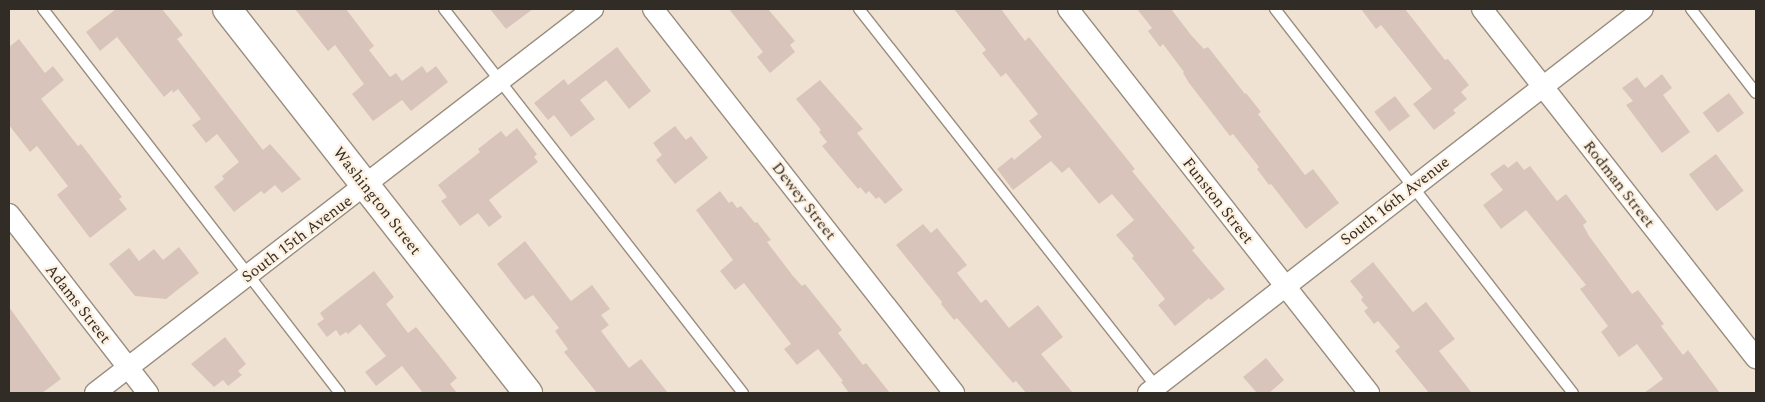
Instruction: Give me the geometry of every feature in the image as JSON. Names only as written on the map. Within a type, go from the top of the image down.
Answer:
[{"type":"street","name":"Washington Street","points":[[227,9],[528,393]]},
{"type":"street","name":"South 15th Avenue","points":[[95,393],[366,186],[593,9]]},
{"type":"street","name":"Dewey Street","points":[[653,9],[954,393]]},
{"type":"street","name":"Funston Street","points":[[1068,9],[1369,393]]},
{"type":"street","name":"Rodman Street","points":[[1482,9],[1756,359]]},
{"type":"street","name":"South 16th Avenue","points":[[1155,391],[1414,186],[1643,9]]},
{"type":"street","name":"Adams Street","points":[[9,214],[148,393]]},
{"type":"lane","points":[[43,9],[340,393]]},
{"type":"lane","points":[[444,9],[743,393]]},
{"type":"lane","points":[[859,9],[1155,391]]},
{"type":"lane","points":[[1275,9],[1573,393]]},
{"type":"lane","points":[[1690,9],[1756,93]]},
{"type":"building","points":[[116,9],[162,9],[183,35],[177,39],[263,150],[270,144],[301,179],[282,193],[275,185],[264,194],[261,191],[234,212],[214,187],[224,179],[222,176],[239,162],[217,134],[206,143],[192,125],[201,119],[178,89],[173,93],[172,90],[164,97],[117,37],[100,51],[86,32]]},
{"type":"building","points":[[295,9],[346,9],[374,46],[369,50],[390,77],[396,73],[402,81],[422,66],[427,73],[436,66],[448,82],[411,111],[402,100],[373,121],[352,94],[364,84],[335,45],[328,51]]},
{"type":"building","points":[[490,9],[533,9],[506,29]]},
{"type":"building","points":[[729,9],[768,9],[795,41],[790,45],[795,52],[770,73],[757,57],[763,52]]},
{"type":"building","points":[[954,9],[1001,9],[1025,41],[1029,37],[1135,169],[1132,171],[1195,248],[1192,250],[1225,289],[1211,300],[1209,298],[1175,326],[1158,305],[1165,299],[1132,258],[1134,256],[1116,235],[1134,220],[1112,194],[1099,204],[1069,167],[1062,173],[1051,161],[1013,190],[997,169],[1012,157],[1014,160],[1042,137],[1029,121],[1038,114],[1006,73],[1001,77],[982,53],[986,50]]},
{"type":"building","points":[[1137,9],[1171,9],[1191,35],[1204,49],[1208,47],[1246,93],[1261,112],[1258,114],[1305,175],[1313,169],[1339,203],[1306,229],[1271,184],[1269,185],[1257,169],[1259,167],[1233,134],[1230,136],[1189,83],[1184,72],[1163,44],[1160,47],[1148,31],[1152,28]]},
{"type":"building","points":[[1361,9],[1405,9],[1445,60],[1448,59],[1469,85],[1461,92],[1467,99],[1453,110],[1456,113],[1434,130],[1413,104],[1432,89],[1381,25],[1376,29]]},
{"type":"building","points":[[19,39],[45,73],[53,66],[64,80],[41,99],[78,146],[81,144],[122,197],[119,199],[127,209],[90,238],[57,195],[68,186],[37,146],[30,152],[9,125],[9,47]]},
{"type":"building","points":[[617,47],[651,91],[629,109],[606,80],[580,100],[595,119],[571,137],[554,115],[548,120],[534,103],[564,79],[568,85]]},
{"type":"building","points":[[1662,74],[1672,88],[1663,95],[1690,132],[1662,153],[1626,105],[1633,101],[1622,88],[1637,77],[1645,88]]},
{"type":"building","points":[[820,80],[863,129],[857,133],[903,190],[885,204],[879,197],[876,199],[869,191],[866,194],[860,187],[858,189],[822,146],[827,142],[819,132],[821,130],[796,99]]},
{"type":"building","points":[[1729,93],[1744,113],[1718,133],[1703,113]]},
{"type":"building","points":[[1395,96],[1410,116],[1389,132],[1374,112]]},
{"type":"building","points":[[675,126],[686,140],[691,136],[708,158],[675,184],[656,160],[662,155],[653,143]]},
{"type":"building","points":[[517,128],[537,154],[534,157],[538,162],[489,200],[502,217],[489,227],[478,213],[460,226],[441,201],[447,197],[438,185],[480,152],[478,149],[501,131],[506,137]]},
{"type":"building","points":[[1716,154],[1744,191],[1717,211],[1689,174]]},
{"type":"building","points":[[1517,161],[1524,170],[1530,166],[1557,201],[1566,194],[1587,222],[1583,225],[1589,236],[1632,294],[1638,290],[1664,324],[1661,326],[1683,355],[1688,350],[1720,393],[1644,393],[1663,379],[1637,344],[1619,357],[1601,332],[1608,326],[1580,289],[1586,285],[1526,210],[1501,229],[1483,205],[1503,190],[1490,174],[1504,164],[1508,168]]},
{"type":"building","points":[[720,191],[729,203],[732,201],[737,208],[741,206],[755,223],[757,222],[771,240],[767,242],[793,276],[802,286],[805,284],[842,330],[838,333],[863,365],[866,363],[890,393],[849,393],[841,382],[843,381],[818,349],[797,365],[784,349],[791,344],[744,283],[735,290],[720,271],[733,260],[696,210]]},
{"type":"building","points":[[923,224],[931,233],[937,228],[967,265],[957,273],[981,303],[986,299],[1009,328],[1038,305],[1063,337],[1041,354],[1073,393],[1026,393],[1016,381],[1013,383],[957,318],[954,320],[941,304],[942,302],[896,245]]},
{"type":"building","points":[[525,241],[571,301],[592,285],[610,309],[601,315],[609,325],[601,331],[629,368],[641,359],[668,393],[597,393],[564,352],[568,349],[555,331],[559,328],[533,295],[525,300],[497,264]]},
{"type":"building","points":[[179,247],[199,273],[166,299],[135,296],[109,264],[129,248],[139,261],[154,249],[163,260]]},
{"type":"building","points":[[1373,262],[1413,312],[1426,302],[1455,339],[1439,351],[1472,393],[1429,393],[1395,351],[1400,347],[1378,321],[1374,324],[1364,311],[1368,308],[1361,300],[1363,297],[1350,281]]},
{"type":"building","points":[[374,271],[394,297],[386,304],[408,333],[416,327],[438,354],[457,378],[450,384],[457,393],[423,393],[402,366],[376,386],[365,372],[386,356],[360,324],[348,334],[346,332],[340,336],[336,330],[327,337],[317,324],[324,319],[320,313]]},
{"type":"building","points":[[9,307],[61,379],[42,393],[9,393]]},
{"type":"building","points":[[225,337],[246,364],[238,371],[242,375],[228,386],[223,380],[214,387],[191,364]]},
{"type":"building","points":[[1266,358],[1284,380],[1269,393],[1257,393],[1243,377]]}]
